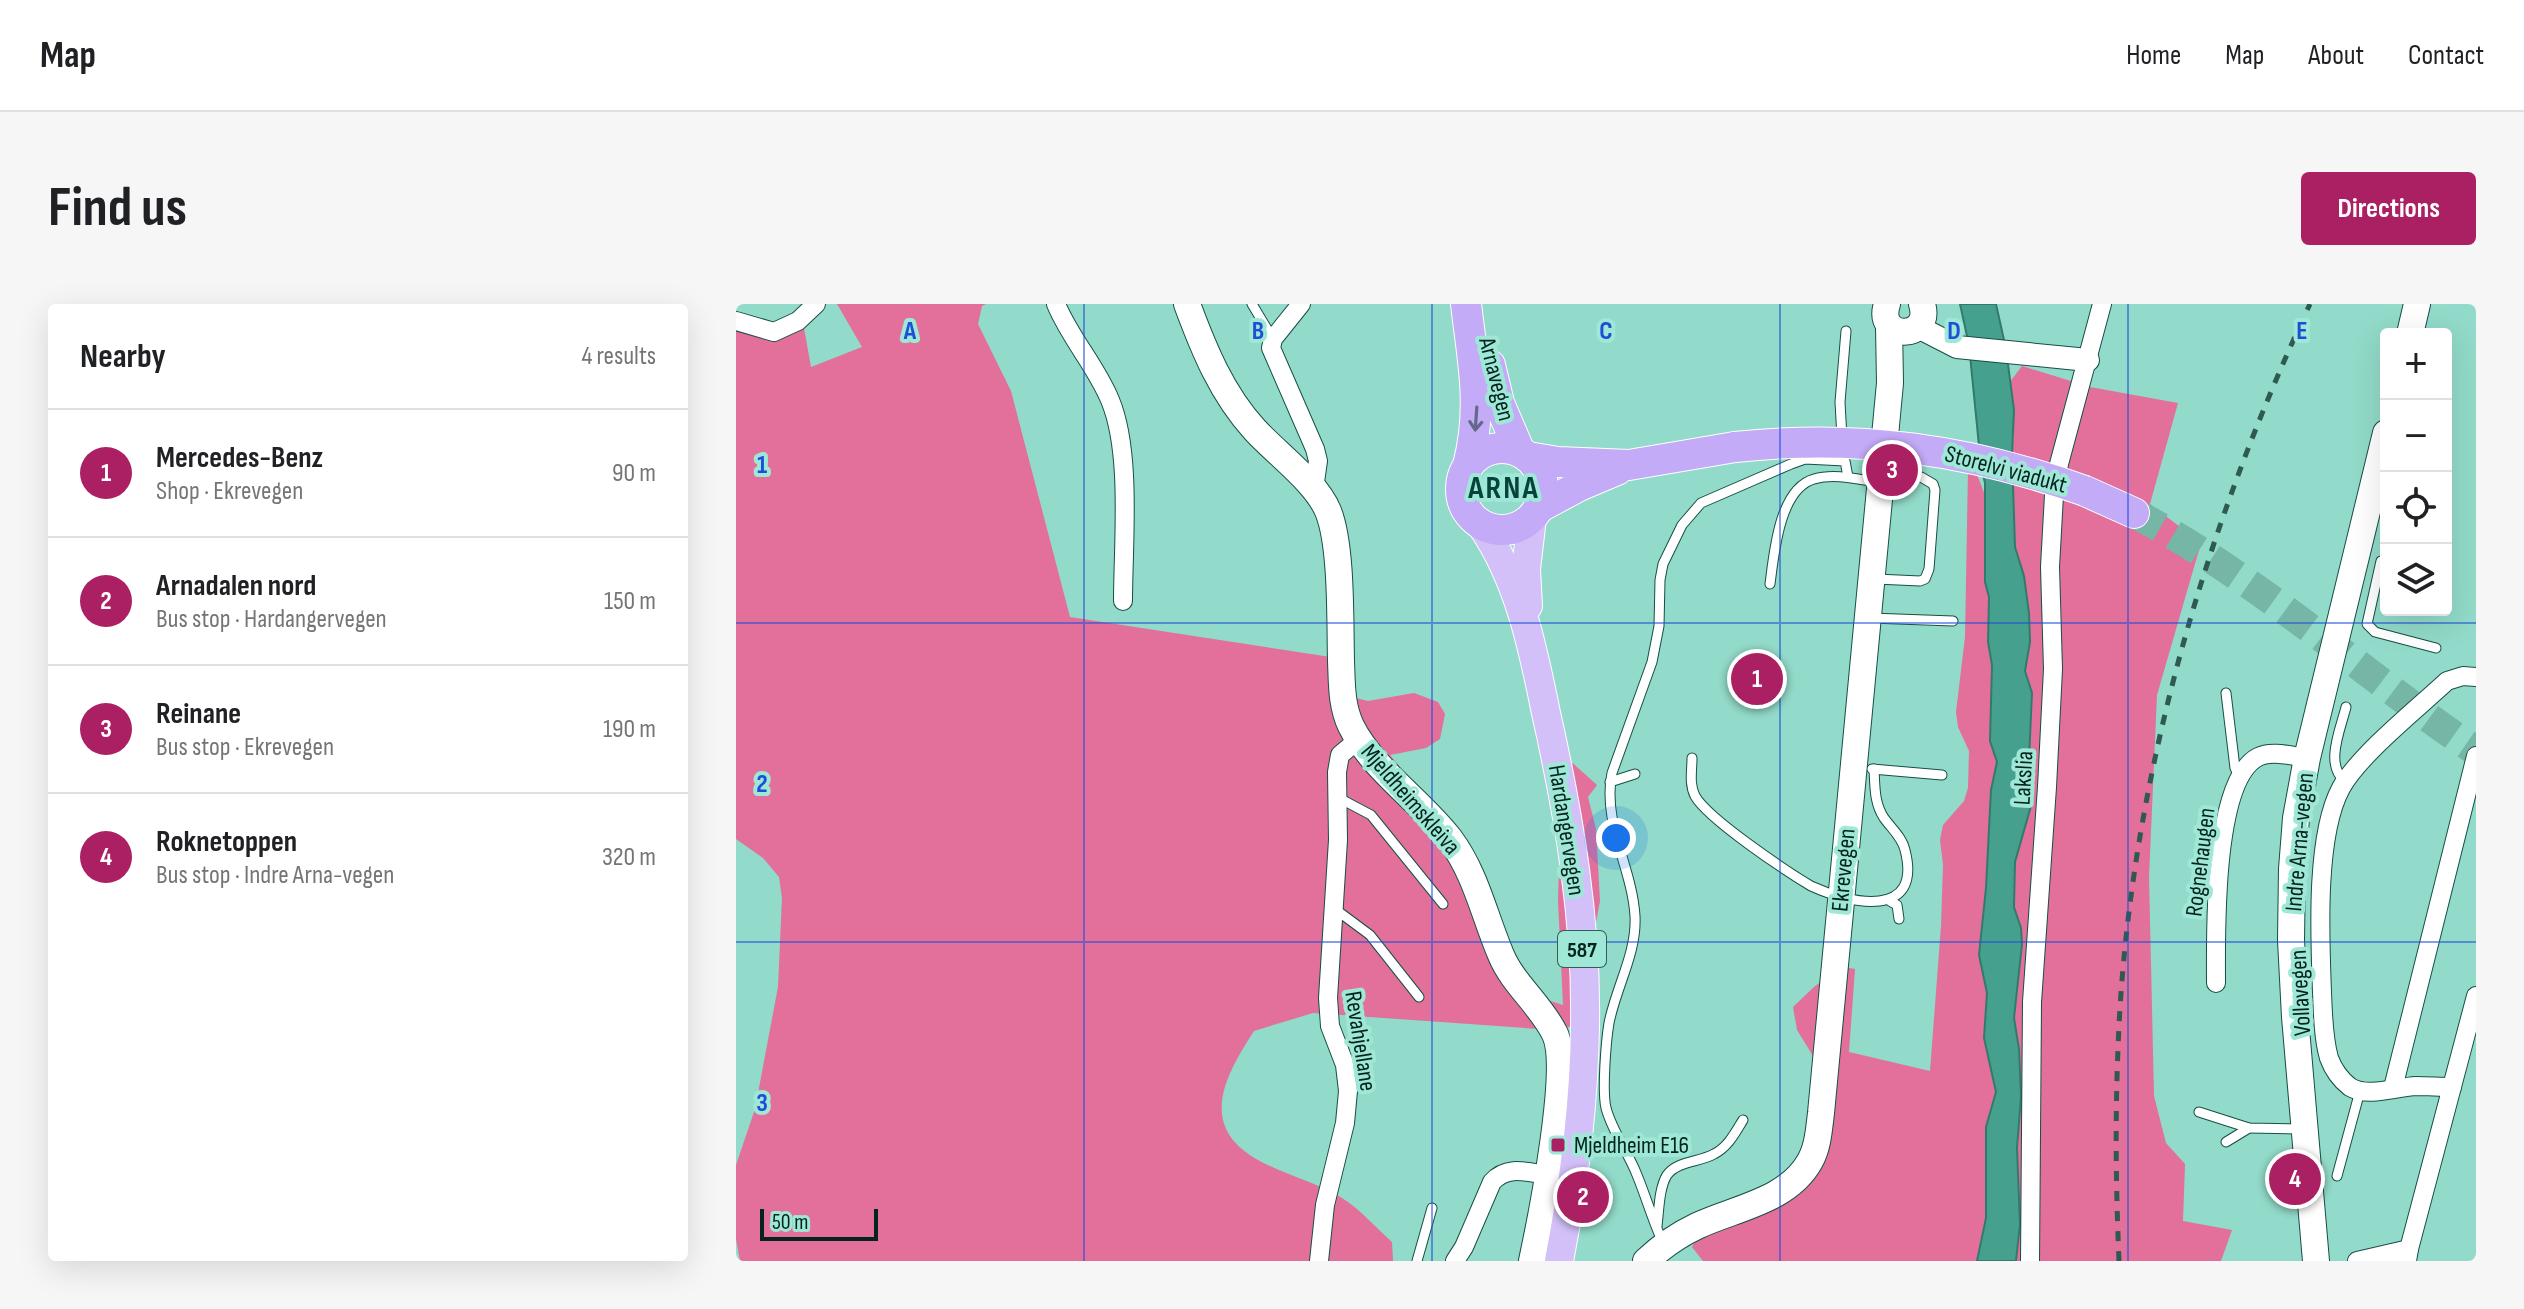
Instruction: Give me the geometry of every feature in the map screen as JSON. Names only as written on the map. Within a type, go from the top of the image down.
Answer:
[{"type":"highway","name":"Arnavegen","points":[[1466,304],[1478,397],[1474,442],[1468,466]]},
{"type":"highway","name":"Arnavegen","points":[[1481,304],[1499,403],[1524,454]]},
{"type":"highway","name":"Storelvi viadukt","points":[[1629,465],[1735,447],[1816,441],[1905,446],[1980,458],[2085,491],[2134,513]]},
{"type":"highway","points":[[1502,448],[1558,462],[1629,465],[1579,486],[1536,512],[1521,526],[1507,530],[1481,525],[1464,505],[1461,491],[1468,466],[1477,456],[1489,450],[1502,448]]},
{"type":"highway","points":[[1524,454],[1537,467],[1543,480],[1543,494],[1536,512]]},
{"type":"main road","name":"Mjeldheimskleiva","points":[[1187,304],[1207,357],[1227,395],[1254,429],[1324,502],[1332,525],[1336,555],[1346,714],[1359,739],[1460,853],[1474,881],[1502,959],[1555,1034],[1559,1046],[1559,1077],[1532,1261]]},
{"type":"main road","points":[[2411,328],[2417,304]]},
{"type":"main road","name":"Ekrevegen","points":[[1655,1245],[1775,1194],[1800,1175],[1812,1158],[1821,1113],[1840,895],[1863,768],[1870,579],[1898,316]]},
{"type":"main road","name":"Indre Arna-vegen","points":[[2316,1261],[2291,940],[2296,818],[2307,758],[2374,560],[2382,472]]},
{"type":"main road","name":"Hardangervegen","points":[[1536,512],[1526,569],[1531,639],[1570,831],[1582,938],[1585,1023],[1573,1184],[1559,1261]]},
{"type":"main road","name":"Hardangervegen","points":[[1481,525],[1499,555],[1531,639]]},
{"type":"street","points":[[736,321],[774,332],[798,321],[816,304]]},
{"type":"street","points":[[1056,304],[1068,331],[1106,391],[1116,420],[1123,478],[1123,601]]},
{"type":"street","points":[[1301,304],[1273,339],[1271,348],[1315,449],[1318,461],[1314,489]]},
{"type":"street","name":"Lakslia","points":[[2030,1261],[2032,1002],[2053,669],[2050,567],[2054,495],[2059,464],[2102,304]]},
{"type":"street","points":[[1898,316],[1957,347],[2088,360]]},
{"type":"street","name":"Vollavegen","points":[[2360,1091],[2348,1085],[2333,1068],[2324,1021],[2320,926],[2331,813],[2345,781],[2368,755],[2447,681],[2463,676],[2476,677]]},
{"type":"street","name":"Revahjellane","points":[[1319,1261],[1325,1205],[1345,1123],[1348,1091],[1345,1065],[1328,1013],[1340,755],[1359,739]]},
{"type":"street","points":[[2240,777],[2246,767],[2260,756],[2281,754],[2307,758]]},
{"type":"street","points":[[2393,1088],[2476,756]]},
{"type":"street","name":"Rognehaugen","points":[[2216,983],[2219,866],[2229,810],[2240,777]]},
{"type":"street","points":[[2357,1261],[2408,1255],[2476,996]]},
{"type":"street","points":[[2360,1091],[2452,1087]]},
{"type":"street","points":[[1455,1261],[1492,1182],[1499,1175],[1513,1170],[1547,1175]]},
{"type":"lane","points":[[1252,304],[1273,339]]},
{"type":"lane","points":[[1846,331],[1839,422],[1848,477]]},
{"type":"lane","points":[[1655,1245],[1637,1175],[1611,1122],[1605,1097],[1609,1026],[1616,991],[1632,949],[1635,920],[1633,900],[1611,813],[1610,782],[1652,662],[1659,626],[1662,572],[1668,551],[1682,525],[1701,503],[1791,464],[1805,459],[1845,461]]},
{"type":"lane","points":[[1770,584],[1776,539],[1785,511],[1794,496],[1812,480],[1921,477],[1933,484],[1935,490],[1929,569],[1925,579],[1870,579]]},
{"type":"lane","points":[[2374,560],[2367,624],[2375,632],[2436,648]]},
{"type":"lane","points":[[1867,618],[1953,621]]},
{"type":"lane","points":[[2226,693],[2235,768],[2240,777]]},
{"type":"lane","points":[[2345,781],[2337,772],[2334,760],[2346,707]]},
{"type":"lane","points":[[1692,758],[1691,783],[1694,793],[1712,815],[1793,875],[1822,892],[1875,903],[1890,901],[1899,894],[1905,883],[1906,859],[1904,848],[1880,810],[1863,768],[1942,775]]},
{"type":"lane","points":[[1610,782],[1635,774]]},
{"type":"lane","points":[[1337,797],[1371,815],[1443,904]]},
{"type":"lane","points":[[1890,901],[1897,905],[1899,919]]},
{"type":"lane","points":[[1335,909],[1370,935],[1419,997]]},
{"type":"lane","points":[[2337,1176],[2360,1091]]},
{"type":"lane","points":[[2199,1112],[2249,1128],[2304,1129]]},
{"type":"lane","points":[[1655,1245],[1663,1185],[1668,1174],[1676,1167],[1717,1153],[1729,1143],[1743,1120]]},
{"type":"lane","points":[[2226,1142],[2249,1128]]},
{"type":"lane","points":[[1417,1261],[1432,1208]]},
{"type":"shaded area","points":[[837,304],[986,304],[982,306],[978,324],[1011,391],[1070,617],[1350,660],[1352,697],[1368,701],[1414,693],[1438,702],[1445,714],[1440,739],[1426,748],[1390,755],[1418,789],[1513,958],[1544,999],[1563,1005],[1558,901],[1560,828],[1536,738],[1557,749],[1597,785],[1588,797],[1596,829],[1600,901],[1589,959],[1588,1023],[1553,1030],[1313,1013],[1254,1031],[1226,1083],[1222,1116],[1228,1132],[1239,1147],[1268,1165],[1322,1187],[1349,1202],[1392,1242],[1393,1261],[740,1261],[736,1239],[736,1165],[755,1109],[778,987],[782,898],[779,877],[763,858],[736,839],[736,320],[804,328],[811,367],[862,347]]},
{"type":"shaded area","points":[[1960,304],[1996,304],[2014,410],[2015,547],[2024,576],[2029,613],[2030,642],[2025,671],[2032,693],[2029,760],[2033,799],[2015,862],[2014,907],[2021,928],[2022,944],[2014,1018],[2021,1096],[2017,1148],[2020,1224],[2016,1261],[1977,1261],[1986,1218],[1986,1127],[1996,1092],[1984,1038],[1987,993],[1979,955],[1991,790],[1997,762],[1990,741],[1992,665],[1988,642],[1989,597],[1985,582],[1985,483],[1969,345]]},
{"type":"shaded area","points":[[2022,366],[2090,387],[2178,403],[2150,504],[2201,543],[2157,695],[2149,877],[2154,1096],[2166,1143],[2185,1164],[2183,1221],[2232,1230],[2221,1261],[2016,1261],[2020,1224],[2017,1148],[2021,1096],[2014,1018],[2022,944],[2021,928],[2014,907],[2015,862],[2033,799],[2029,760],[2032,693],[2025,671],[2030,642],[2029,613],[2024,576],[2015,547],[2014,433],[2009,383]]},
{"type":"shaded area","points":[[1968,471],[1976,472],[1985,495],[1985,582],[1989,597],[1988,642],[1992,665],[1990,741],[1997,762],[1991,790],[1979,955],[1987,993],[1984,1038],[1996,1092],[1986,1127],[1986,1218],[1977,1261],[1703,1261],[1692,1247],[1700,1233],[1807,1185],[1818,1064],[1797,1030],[1793,1007],[1815,986],[1843,967],[1855,969],[1849,1052],[1930,1071],[1941,926],[1943,865],[1940,840],[1943,825],[1964,801],[1968,788],[1969,751],[1958,727],[1956,712],[1965,637]]},
{"type":"tunnel","points":[[2134,513],[2180,539],[2266,596],[2476,751]]},
{"type":"railway","points":[[2119,1261],[2116,1102],[2124,953],[2154,762],[2204,574],[2271,392],[2310,304]]},
{"type":"place","name":"Reinane","points":[[1892,470]]},
{"type":"place","name":"Mercedes-Benz","points":[[1757,679]]},
{"type":"place","name":"Mjeldheim E16","points":[[1558,1145]]},
{"type":"place","name":"Roknetoppen","points":[[2295,1179]]},
{"type":"place","name":"Arnadalen nord","points":[[1583,1197]]},
{"type":"district","name":"ARNA","points":[[1504,487]]}]
